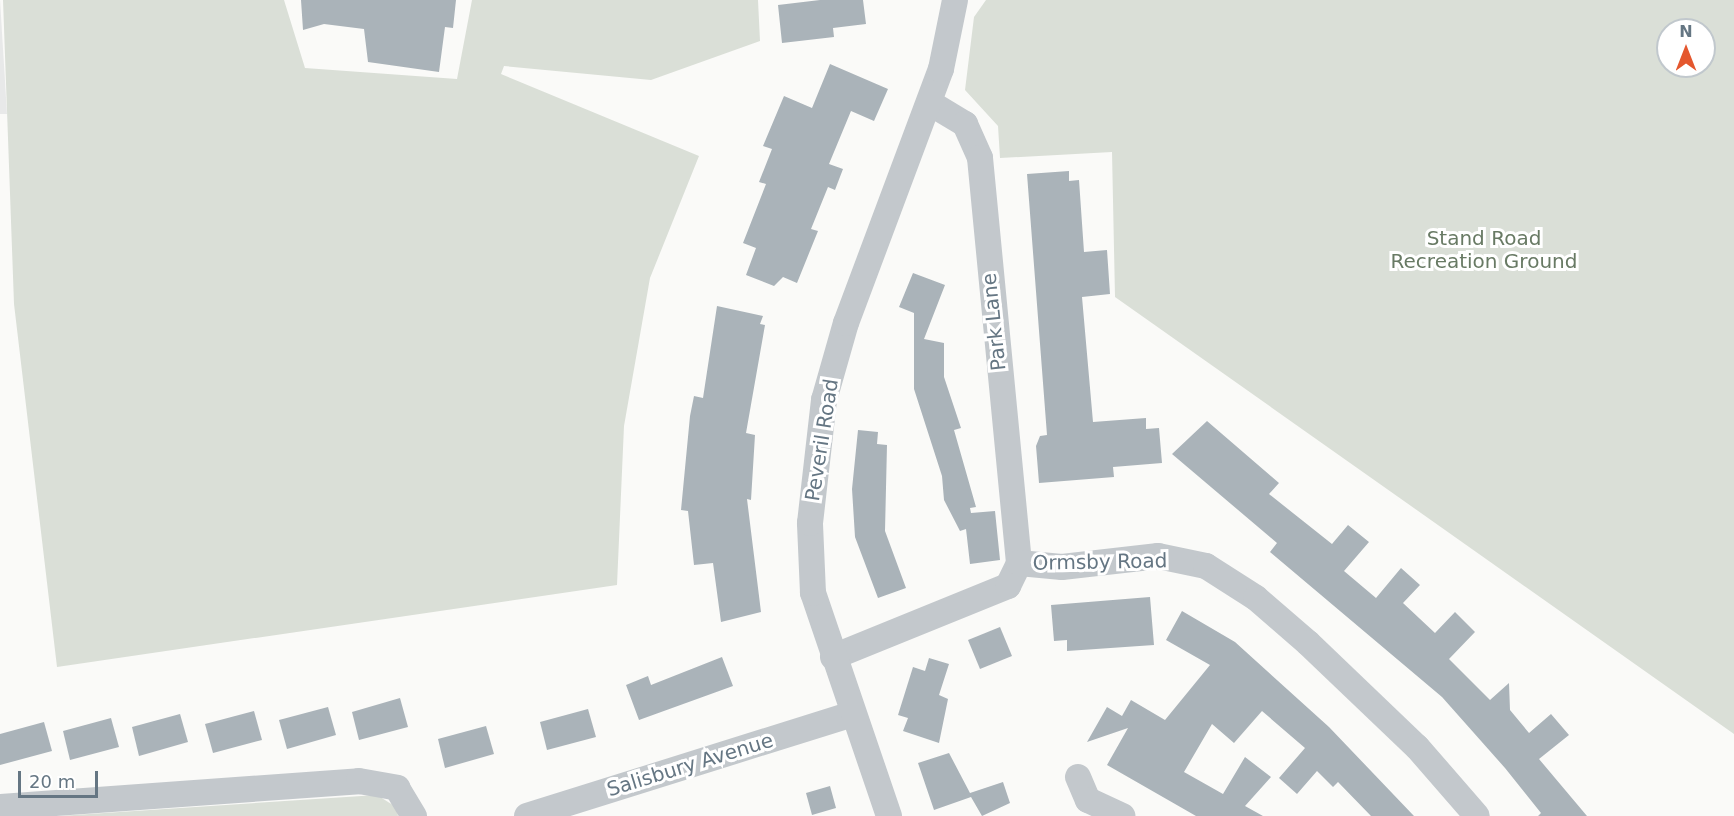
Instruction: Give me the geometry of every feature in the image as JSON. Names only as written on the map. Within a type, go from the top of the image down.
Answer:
[{"type":"street","name":"Peveril Road","points":[[889,816],[813,593],[810,523],[824,400],[846,323],[930,103],[955,0]]},
{"type":"street","name":"Park Lane","points":[[930,103],[966,124],[980,158],[1019,563]]},
{"type":"street","name":"Ormsby Road","points":[[833,657],[1008,586],[1019,563],[1062,567],[1158,556],[1206,566],[1256,598],[1308,643],[1417,747],[1477,816]]},
{"type":"street","name":"Salisbury Avenue","points":[[527,816],[853,714]]},
{"type":"street","points":[[1078,777],[1088,800],[1122,816]]},
{"type":"street","points":[[0,807],[359,781],[397,788],[414,816]]},
{"type":"shaded area","points":[[0,0],[7,114],[0,114]]},
{"type":"green space","points":[[3,0],[284,0],[305,68],[457,79],[472,0],[758,0],[760,41],[651,80],[504,66],[501,74],[699,156],[650,278],[624,426],[617,585],[57,667],[14,304]]},
{"type":"green space","name":"Stand Road Recreation Ground","points":[[986,0],[1734,0],[1734,734],[1115,297],[1112,152],[1000,158],[998,126],[965,90],[974,17]]},
{"type":"green space","points":[[377,795],[396,807],[398,816],[59,816]]},
{"type":"building","points":[[301,0],[456,0],[453,28],[445,27],[439,72],[368,62],[364,29],[324,24],[303,30]]},
{"type":"building","points":[[820,0],[863,0],[866,24],[833,28],[834,37],[782,43],[778,5]]},
{"type":"building","points":[[830,64],[888,89],[874,121],[851,111],[829,164],[843,169],[835,190],[828,187],[811,229],[818,231],[797,283],[783,277],[774,286],[746,275],[756,248],[743,243],[766,184],[759,182],[772,149],[763,146],[784,96],[812,108]]},
{"type":"building","points":[[1069,171],[1069,181],[1079,180],[1084,252],[1107,250],[1110,294],[1082,297],[1093,422],[1146,418],[1146,429],[1159,428],[1162,463],[1113,467],[1114,477],[1039,483],[1036,446],[1040,436],[1047,435],[1027,174]]},
{"type":"building","points":[[913,273],[945,285],[924,339],[944,343],[944,377],[961,428],[954,430],[976,507],[970,508],[971,513],[995,511],[1000,560],[970,564],[966,529],[960,531],[944,500],[942,476],[914,389],[914,313],[899,307]]},
{"type":"building","points":[[717,306],[763,316],[760,324],[765,325],[746,433],[755,435],[751,500],[747,499],[761,612],[721,622],[713,563],[694,565],[688,511],[681,510],[690,416],[694,396],[703,398]]},
{"type":"building","points":[[1207,421],[1279,483],[1269,494],[1332,544],[1348,525],[1369,542],[1344,571],[1376,598],[1401,568],[1420,585],[1403,603],[1435,633],[1455,612],[1475,632],[1449,659],[1490,700],[1509,683],[1510,710],[1529,733],[1551,714],[1569,735],[1539,759],[1587,816],[1538,816],[1541,813],[1505,768],[1442,697],[1270,552],[1277,543],[1172,454]]},
{"type":"building","points":[[858,430],[878,432],[877,444],[887,445],[885,531],[906,588],[878,598],[855,537],[852,489]]},
{"type":"building","points":[[1150,597],[1154,645],[1067,651],[1067,640],[1054,641],[1051,605]]},
{"type":"building","points":[[1182,611],[1235,642],[1329,727],[1414,816],[1371,816],[1338,782],[1333,787],[1317,771],[1297,794],[1279,778],[1305,748],[1262,711],[1234,743],[1212,724],[1184,772],[1223,794],[1245,757],[1271,777],[1245,806],[1263,816],[1196,816],[1107,765],[1128,728],[1087,742],[1107,707],[1122,716],[1131,700],[1165,720],[1210,665],[1166,640]]},
{"type":"building","points":[[1000,627],[1012,656],[980,669],[968,640]]},
{"type":"building","points":[[722,657],[733,686],[639,720],[626,685],[648,676],[651,685]]},
{"type":"building","points":[[929,658],[949,664],[939,695],[948,699],[939,743],[903,731],[908,718],[898,715],[913,667],[925,671]]},
{"type":"building","points":[[400,698],[408,727],[359,740],[352,712]]},
{"type":"building","points":[[328,707],[336,735],[287,749],[279,720]]},
{"type":"building","points":[[588,709],[596,737],[547,750],[540,722]]},
{"type":"building","points":[[254,711],[262,740],[213,753],[205,724]]},
{"type":"building","points":[[180,714],[188,742],[139,756],[132,727]]},
{"type":"building","points":[[111,718],[119,747],[70,760],[63,731]]},
{"type":"building","points":[[44,722],[52,751],[0,765],[0,734]]},
{"type":"building","points":[[486,726],[494,754],[445,768],[438,739]]},
{"type":"building","points":[[949,753],[970,793],[1003,782],[1010,803],[982,816],[971,797],[934,810],[918,763]]},
{"type":"building","points":[[830,786],[836,808],[812,815],[806,793]]}]
